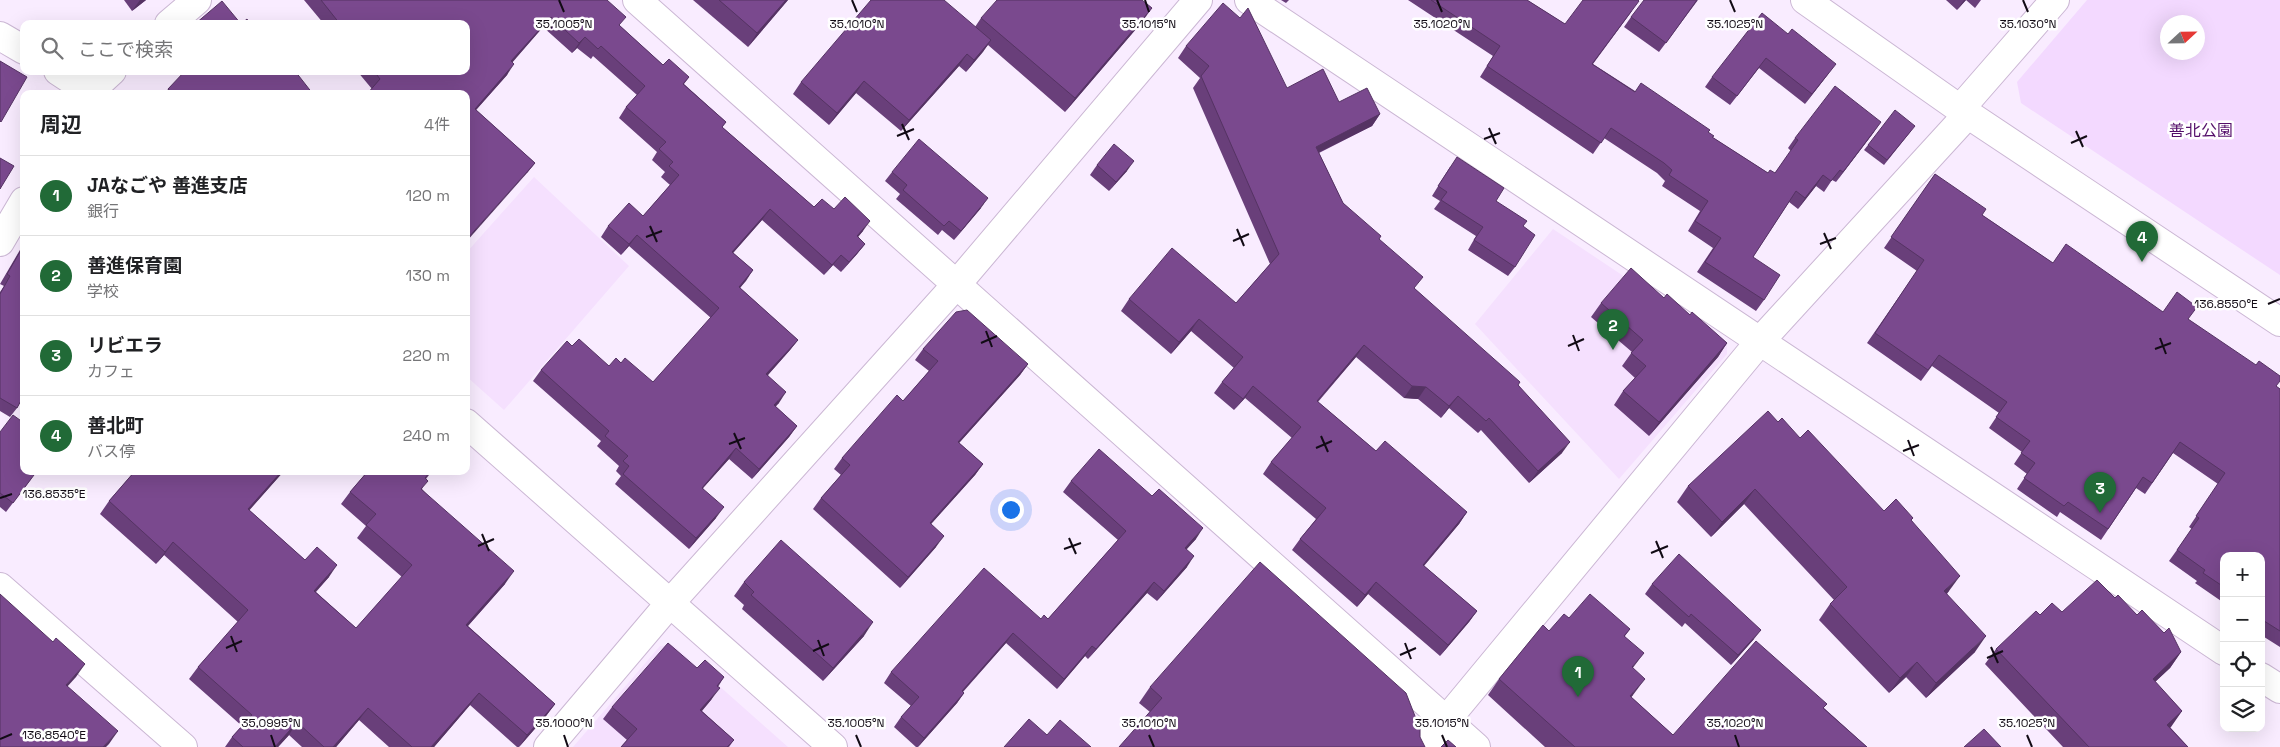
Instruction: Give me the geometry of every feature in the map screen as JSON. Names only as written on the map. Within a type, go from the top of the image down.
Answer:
[{"type":"street","points":[[174,20],[197,0]]},
{"type":"street","points":[[637,0],[1476,747]]},
{"type":"street","points":[[548,747],[670,603],[956,285],[1198,0]]},
{"type":"street","points":[[1249,0],[1761,340],[2220,649]]},
{"type":"street","points":[[1805,0],[1964,112],[2280,322]]},
{"type":"street","points":[[1424,747],[1761,340],[1964,112],[2055,0]]},
{"type":"street","points":[[0,36],[20,48]]},
{"type":"street","points":[[64,75],[86,90]]},
{"type":"street","points":[[93,90],[108,75]]},
{"type":"street","points":[[0,242],[20,208]]},
{"type":"street","points":[[470,427],[833,747]]},
{"type":"street","points":[[0,587],[183,747]]},
{"type":"street","points":[[2265,680],[2280,689]]},
{"type":"shaded area","points":[[534,177],[629,266],[504,410],[470,380],[470,249]]},
{"type":"shaded area","points":[[1553,229],[1727,345],[1727,354],[1619,479],[1475,324]]},
{"type":"shaded area","points":[[673,645],[788,747],[573,747],[660,646]]},
{"type":"green space","name":"善北公園","points":[[2087,0],[2280,0],[2280,275],[2021,103],[2017,82]]},
{"type":"building","points":[[321,0],[607,0],[626,17],[619,25],[663,65],[669,59],[689,77],[683,84],[726,122],[722,127],[814,207],[822,199],[834,209],[845,197],[870,221],[857,236],[865,244],[849,262],[841,255],[832,265],[770,209],[732,252],[753,270],[739,287],[798,340],[766,374],[786,392],[774,405],[797,426],[759,469],[736,448],[702,488],[724,507],[696,538],[623,474],[629,466],[623,461],[628,456],[605,436],[609,431],[541,370],[567,341],[572,346],[579,339],[609,366],[616,358],[621,363],[625,358],[653,382],[719,308],[637,235],[629,244],[608,226],[629,203],[643,216],[679,175],[669,166],[673,162],[659,149],[666,142],[626,107],[645,86],[601,46],[598,49],[585,37],[579,43],[551,17],[511,61],[514,64],[475,109],[535,163],[470,236],[470,90],[370,90],[380,79],[377,75],[470,75],[470,20],[337,20]]},
{"type":"building","points":[[719,0],[786,0],[757,33]]},
{"type":"building","points":[[871,0],[944,0],[991,40],[974,60],[967,54],[909,120],[864,81],[837,113],[801,82]]},
{"type":"building","points":[[997,0],[1142,0],[1152,8],[1075,98],[981,18]]},
{"type":"building","points":[[1431,0],[1527,0],[1565,24],[1583,0],[1638,0],[1592,64],[1635,92],[1641,83],[1710,130],[1708,132],[1714,136],[1712,137],[1768,173],[1770,170],[1775,173],[1798,140],[1795,138],[1835,86],[1881,122],[1843,172],[1840,170],[1831,181],[1823,175],[1805,198],[1796,191],[1753,257],[1780,275],[1764,300],[1705,262],[1721,238],[1695,221],[1708,201],[1669,175],[1672,170],[1664,163],[1611,128],[1601,143],[1487,66],[1500,46]]},
{"type":"building","points":[[1644,0],[1697,0],[1666,43],[1631,17]]},
{"type":"building","points":[[222,1],[238,20],[200,20]]},
{"type":"building","points":[[1223,3],[1240,18],[1248,8],[1287,88],[1323,69],[1339,102],[1367,88],[1380,114],[1316,147],[1343,203],[1381,236],[1379,239],[1423,277],[1414,288],[1520,382],[1518,385],[1570,442],[1538,471],[1489,418],[1486,421],[1458,396],[1449,406],[1426,387],[1412,386],[1364,345],[1317,401],[1376,451],[1385,441],[1467,512],[1423,565],[1477,611],[1448,645],[1376,582],[1365,595],[1300,539],[1326,508],[1271,462],[1301,427],[1253,386],[1243,399],[1222,382],[1243,357],[1199,319],[1179,342],[1129,299],[1172,248],[1236,303],[1279,254],[1201,76],[1209,66],[1186,46]]},
{"type":"building","points":[[1762,13],[1788,34],[1792,29],[1836,64],[1812,94],[1766,58],[1737,96],[1712,77]]},
{"type":"building","points":[[0,61],[20,73],[20,75],[27,77],[0,121]]},
{"type":"building","points":[[181,75],[298,75],[310,90],[169,90],[168,89]]},
{"type":"building","points":[[1895,110],[1915,126],[1887,160],[1868,145]]},
{"type":"building","points":[[919,139],[988,198],[961,231],[949,221],[944,226],[903,190],[907,185],[892,172]]},
{"type":"building","points":[[1114,144],[1134,161],[1116,182],[1097,165]]},
{"type":"building","points":[[1457,157],[1504,188],[1496,201],[1527,221],[1523,226],[1535,235],[1515,267],[1474,240],[1483,227],[1441,200],[1447,192],[1438,186]]},
{"type":"building","points":[[0,158],[14,166],[0,189]]},
{"type":"building","points":[[1935,174],[1986,209],[1982,215],[2053,263],[2066,244],[2163,312],[2177,292],[2197,307],[2188,319],[2256,365],[2259,361],[2280,376],[2280,381],[2276,386],[2280,389],[2280,631],[2265,622],[2265,552],[2220,552],[2220,584],[2203,573],[2205,570],[2177,550],[2199,518],[2196,516],[2225,473],[2180,442],[2152,483],[2143,477],[2108,529],[2068,502],[2064,506],[2024,478],[2035,463],[2021,453],[2030,441],[1996,417],[2007,402],[1939,355],[1928,370],[1875,333],[1924,260],[1891,237]]},
{"type":"building","points":[[20,252],[20,402],[17,408],[0,398],[0,294],[10,276],[7,274]]},
{"type":"building","points":[[1631,268],[1664,298],[1667,294],[1690,315],[1692,312],[1727,343],[1659,422],[1623,391],[1646,366],[1631,353],[1643,340],[1601,303]]},
{"type":"building","points":[[967,310],[1028,364],[958,442],[983,464],[930,523],[944,536],[908,577],[821,498],[850,465],[842,458],[897,395],[903,401],[938,361],[923,349],[956,312]]},
{"type":"building","points":[[1768,411],[1778,422],[1782,418],[1800,438],[1808,430],[1884,511],[1896,499],[1913,518],[1911,520],[1960,576],[1944,591],[1986,636],[1936,683],[1917,662],[1900,678],[1830,604],[1847,587],[1755,489],[1722,522],[1688,486]]},
{"type":"building","points":[[13,415],[20,420],[20,475],[34,475],[13,503],[0,493],[0,432]]},
{"type":"building","points":[[1099,449],[1152,496],[1159,489],[1203,528],[1185,548],[1194,556],[1164,591],[1154,582],[1096,649],[1092,646],[1064,679],[1013,633],[924,738],[901,717],[919,697],[891,672],[984,568],[1041,619],[1044,615],[1048,619],[1126,531],[1071,481]]},
{"type":"building","points":[[132,475],[278,475],[248,509],[305,560],[317,547],[337,565],[314,591],[356,628],[412,565],[366,525],[376,514],[350,492],[365,475],[428,475],[425,478],[428,481],[421,489],[514,571],[466,625],[555,704],[527,735],[479,693],[431,747],[412,747],[368,708],[333,747],[324,747],[297,722],[275,747],[243,747],[232,737],[252,715],[198,667],[248,610],[173,542],[165,552],[109,501]]},
{"type":"building","points":[[781,540],[873,622],[833,668],[751,595],[754,592],[744,582]]},
{"type":"building","points":[[1679,554],[1761,630],[1738,655],[1691,614],[1689,617],[1652,584]]},
{"type":"building","points":[[1260,562],[1406,693],[1425,747],[1119,747],[1162,698],[1150,687]]},
{"type":"building","points":[[2097,580],[2115,598],[2118,595],[2137,615],[2142,610],[2164,633],[2169,628],[2181,652],[2153,679],[2182,711],[2167,725],[2188,747],[2089,747],[1996,649],[2036,611],[2040,615],[2052,603],[2062,612]]},
{"type":"building","points":[[0,594],[53,642],[56,638],[85,664],[66,685],[118,731],[103,747],[0,747]]},
{"type":"building","points":[[1590,594],[1630,629],[1624,636],[1644,653],[1632,667],[1645,679],[1630,696],[1673,735],[1756,641],[1827,704],[1823,708],[1867,747],[1575,747],[1499,679],[1543,625],[1549,631],[1564,614],[1569,618]]},
{"type":"building","points":[[668,643],[697,668],[705,660],[724,677],[717,686],[720,688],[700,710],[734,740],[727,747],[621,747],[637,729],[612,707]]},
{"type":"building","points":[[1029,719],[1047,735],[1060,720],[1091,747],[1004,747]]},
{"type":"building","points":[[1984,729],[2001,747],[1964,747]]},
{"type":"building","points":[[1448,740],[1456,747],[1441,747]]},
{"type":"place","name":"善北町","points":[[2142,262]]},
{"type":"place","name":"善進保育園","points":[[1613,350]]},
{"type":"place","name":"リビエラ","points":[[2100,513]]},
{"type":"place","name":"JAなごや 善進支店","points":[[1578,697]]}]
